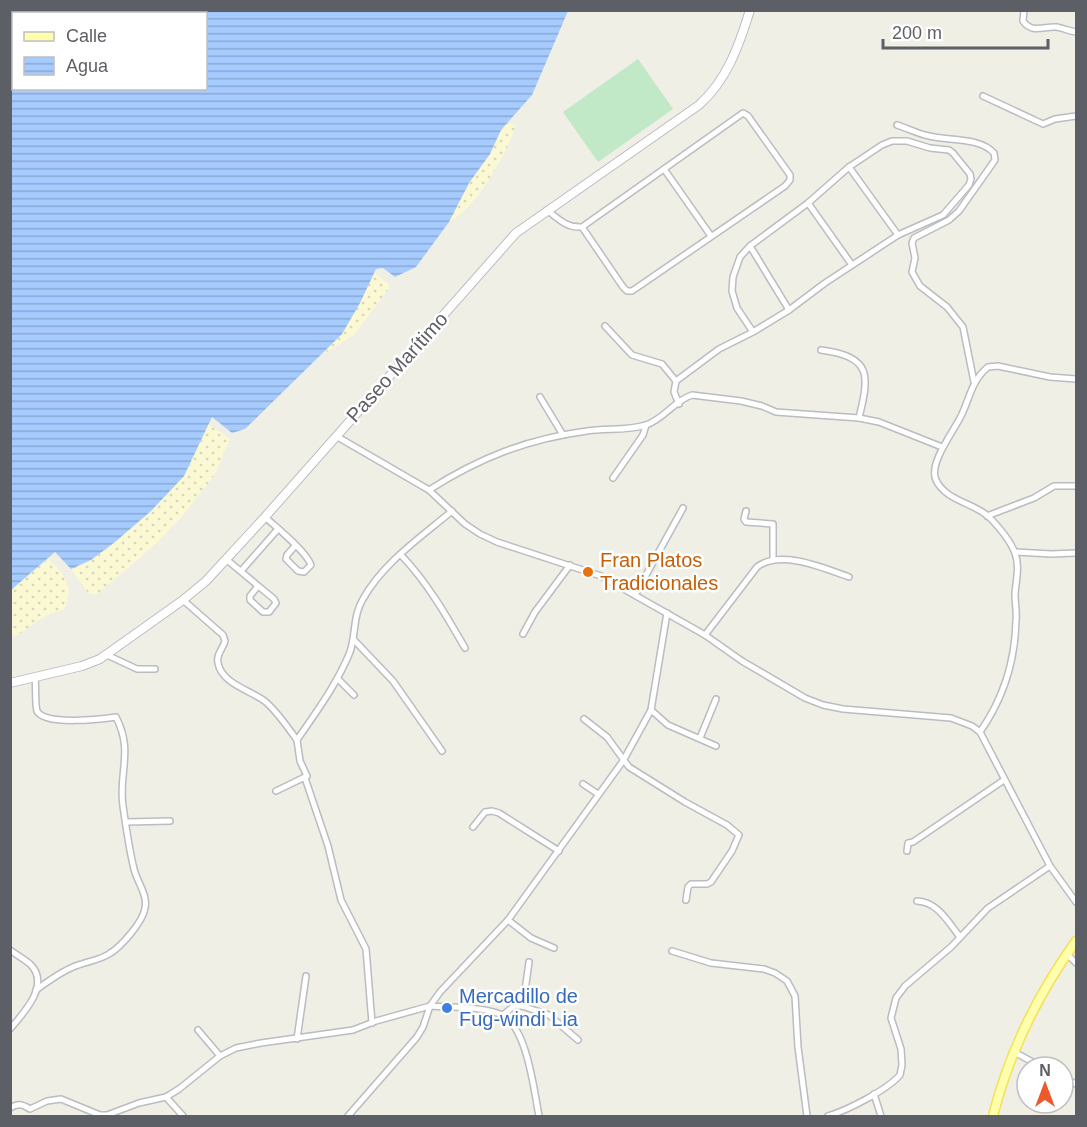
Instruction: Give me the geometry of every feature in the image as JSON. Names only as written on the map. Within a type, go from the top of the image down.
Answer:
[{"type":"main road","name":"Paseo Marítimo","points":[[10,683],[82,666],[107,655],[207,580],[266,517],[516,233],[705,99],[713,91],[730,65],[750,10]]},
{"type":"main road","points":[[993,1116],[1014,1052],[1045,988],[1077,941]]},
{"type":"street","points":[[1024,10],[1023,21],[1032,28],[1039,30],[1058,27],[1077,32]]},
{"type":"street","points":[[983,96],[1043,124],[1054,119],[1077,116]]},
{"type":"street","points":[[547,210],[564,224],[574,228],[582,227],[743,113],[746,113],[788,170],[790,180],[785,186],[632,291],[627,291],[623,287],[582,227]]},
{"type":"street","points":[[897,125],[926,136],[977,143],[994,153],[995,160],[959,211],[949,220],[912,241],[915,258],[912,272],[920,286],[955,315],[963,327],[974,382]]},
{"type":"street","points":[[679,404],[674,392],[676,381],[719,349],[753,332],[789,310],[898,235],[943,215],[969,185],[970,174],[949,150],[930,148],[907,141],[892,141],[882,145],[849,167],[808,204],[750,246],[740,257],[733,277],[732,291],[738,308],[753,332]]},
{"type":"street","points":[[849,167],[898,235]]},
{"type":"street","points":[[664,169],[711,236]]},
{"type":"street","points":[[808,204],[852,265]]},
{"type":"street","points":[[750,246],[789,310]]},
{"type":"street","points":[[605,326],[632,355],[662,364],[676,381]]},
{"type":"street","points":[[821,350],[848,357],[862,368],[867,387],[859,418]]},
{"type":"street","points":[[980,732],[993,712],[1008,678],[1016,621],[1015,552],[987,516],[952,496],[936,482],[934,476],[942,447],[962,416],[974,382],[984,370],[992,366],[1050,378],[1077,379]]},
{"type":"street","points":[[429,490],[489,456],[540,439],[645,425],[692,395],[741,401],[776,412],[859,418],[892,426],[942,447]]},
{"type":"street","points":[[540,397],[563,435]]},
{"type":"street","points":[[613,478],[643,435],[645,425]]},
{"type":"street","points":[[336,436],[429,490],[465,524],[480,534],[497,542],[601,576],[705,635],[793,693],[814,702],[843,709],[951,718],[972,726],[980,732],[1050,866],[1077,902]]},
{"type":"street","points":[[987,516],[1042,494],[1054,486],[1077,486]]},
{"type":"street","points":[[635,595],[682,508]]},
{"type":"street","points":[[297,740],[338,679],[354,640],[356,612],[363,598],[376,580],[401,555],[452,511]]},
{"type":"street","points":[[746,511],[744,519],[746,522],[773,524],[775,530],[773,560]]},
{"type":"street","points":[[266,517],[295,546],[311,563],[304,572],[298,571],[286,559],[295,546]]},
{"type":"street","points":[[241,571],[278,529]]},
{"type":"street","points":[[1015,552],[1077,553]]},
{"type":"street","points":[[401,555],[419,574],[446,614],[465,648]]},
{"type":"street","points":[[227,560],[276,601],[269,612],[263,612],[249,600],[258,586]]},
{"type":"street","points":[[705,635],[763,562],[773,560],[804,562],[849,577]]},
{"type":"street","points":[[523,634],[542,602],[570,565]]},
{"type":"street","points":[[183,600],[223,635],[225,641],[217,661],[220,669],[244,692],[267,703],[297,740],[300,761],[307,776],[305,778],[328,846],[341,900],[366,949],[372,1023]]},
{"type":"street","points":[[348,1116],[417,1037],[430,1006],[440,992],[508,920],[623,761],[651,710],[668,613]]},
{"type":"street","points":[[354,640],[393,681],[442,752]]},
{"type":"street","points":[[107,655],[137,669],[155,669]]},
{"type":"street","points":[[35,677],[36,708],[40,714],[51,718],[87,721],[116,717],[124,736],[126,755],[121,788],[126,822],[134,870],[146,904],[144,915],[126,940],[112,952],[102,958],[72,967],[36,990]]},
{"type":"street","points":[[338,679],[354,694]]},
{"type":"street","points":[[700,738],[716,699]]},
{"type":"street","points":[[651,710],[668,724],[716,746]]},
{"type":"street","points":[[584,719],[607,737],[628,767],[727,825],[739,835],[732,851],[711,882],[691,884],[686,900]]},
{"type":"street","points":[[276,791],[305,778]]},
{"type":"street","points":[[908,851],[908,843],[913,842],[1004,780]]},
{"type":"street","points":[[583,784],[598,794]]},
{"type":"street","points":[[473,827],[485,812],[500,813],[559,851]]},
{"type":"street","points":[[126,822],[170,821]]},
{"type":"street","points":[[828,1116],[874,1094],[896,1079],[901,1070],[901,1049],[891,1018],[892,1006],[905,986],[941,956],[994,903],[1050,866]]},
{"type":"street","points":[[917,901],[936,907],[960,937]]},
{"type":"street","points":[[508,920],[531,938],[554,948]]},
{"type":"street","points":[[10,950],[31,964],[38,974],[36,990],[25,1011],[10,1029]]},
{"type":"street","points":[[672,951],[711,963],[764,969],[787,981],[795,996],[798,1047],[807,1116]]},
{"type":"street","points":[[1067,954],[1077,963]]},
{"type":"street","points":[[522,1006],[528,962]]},
{"type":"street","points":[[297,1039],[306,976]]},
{"type":"street","points":[[10,1108],[16,1104],[22,1104],[34,1108],[47,1101],[61,1099],[99,1115],[107,1115],[139,1103],[166,1097],[220,1056],[236,1048],[353,1030],[430,1006],[484,1009],[502,1015],[512,1022],[522,1042],[539,1116]]},
{"type":"street","points":[[502,1015],[514,1006],[522,1006],[549,1015],[578,1040]]},
{"type":"street","points":[[198,1030],[220,1056]]},
{"type":"street","points":[[1014,1052],[1020,1055]]},
{"type":"street","points":[[874,1094],[880,1116]]},
{"type":"street","points":[[166,1097],[183,1116]]},
{"type":"green space","points":[[638,59],[673,109],[598,162],[563,112]]},
{"type":"sand","points":[[507,122],[516,126],[497,166],[470,204],[449,222],[469,183],[490,154]]},
{"type":"sand","points":[[374,273],[388,283],[389,288],[354,335],[323,354],[342,333]]},
{"type":"sand","points":[[208,424],[230,439],[215,474],[185,513],[157,543],[96,595],[88,593],[71,569],[91,560],[151,511],[184,476]]},
{"type":"sand","points":[[48,559],[63,575],[68,587],[69,594],[64,610],[42,618],[11,638],[11,590]]},
{"type":"water","points":[[11,10],[568,11],[532,95],[501,130],[490,154],[469,183],[449,222],[416,267],[395,277],[383,268],[376,269],[342,334],[245,429],[232,433],[212,417],[184,476],[151,511],[115,542],[91,560],[71,569],[55,552],[11,590]]},
{"type":"place","name":"Fran Platos Tradicionales","points":[[588,572]]},
{"type":"place","name":"Mercadillo de Fug-windi Lia","points":[[447,1008]]}]
